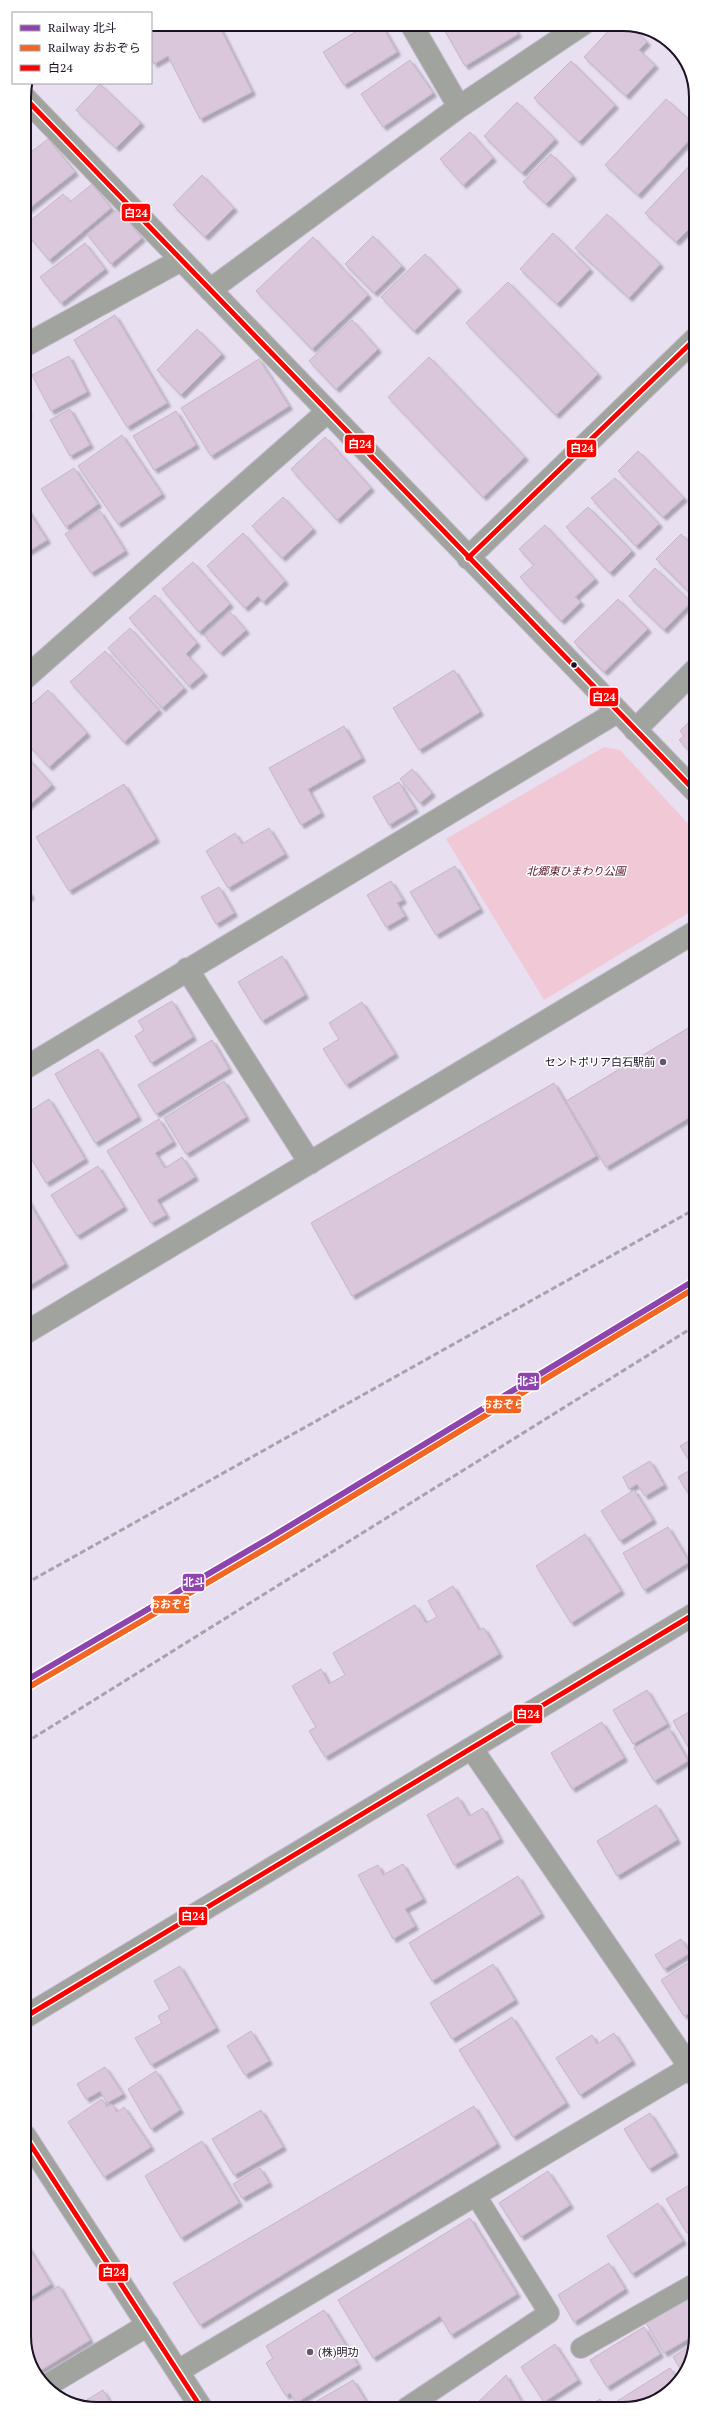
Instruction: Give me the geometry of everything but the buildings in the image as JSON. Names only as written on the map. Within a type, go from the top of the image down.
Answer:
[{"type":"street","points":[[414,31],[459,107]]},
{"type":"street","points":[[210,290],[459,107],[573,31]]},
{"type":"street","points":[[31,104],[689,785]]},
{"type":"street","points":[[31,342],[182,260]]},
{"type":"street","points":[[468,558],[689,345]]},
{"type":"street","points":[[31,673],[328,412]]},
{"type":"street","points":[[635,730],[689,676]]},
{"type":"street","points":[[31,1064],[187,969],[617,712]]},
{"type":"street","points":[[31,1329],[689,936]]},
{"type":"street","points":[[187,969],[310,1163]]},
{"type":"street","points":[[31,2013],[689,1617]]},
{"type":"street","points":[[472,1749],[689,2062]]},
{"type":"street","points":[[178,2371],[475,2194],[689,2072]]},
{"type":"street","points":[[31,2145],[198,2402]]},
{"type":"street","points":[[51,2383],[148,2325]]},
{"type":"lane","points":[[415,2402],[549,2313],[475,2194]]},
{"type":"lane","points":[[581,2348],[689,2287]]},
{"type":"green space","name":"北郷東ひまわり公園","points":[[604,747],[620,750],[689,825],[689,913],[544,1000],[446,839]]},
{"type":"railway","points":[[31,1581],[689,1212]]},
{"type":"railway","points":[[31,1739],[689,1330]]},
{"type":"rail line","name":"北斗","points":[[31,1677],[268,1539],[689,1284]]},
{"type":"rail line","name":"おおぞら","points":[[31,1686],[272,1545],[689,1292]]},
{"type":"transit line","name":"白24","points":[[31,104],[689,785]]},
{"type":"transit line","name":"白24","points":[[468,558],[689,345]]},
{"type":"transit line","name":"白24","points":[[31,2013],[689,1617]]},
{"type":"transit line","name":"白24","points":[[31,2145],[197,2402]]},
{"type":"place","name":"セントポリア白石駅前","points":[[663,1062]]},
{"type":"place","name":"(株)明功","points":[[310,2352]]}]
